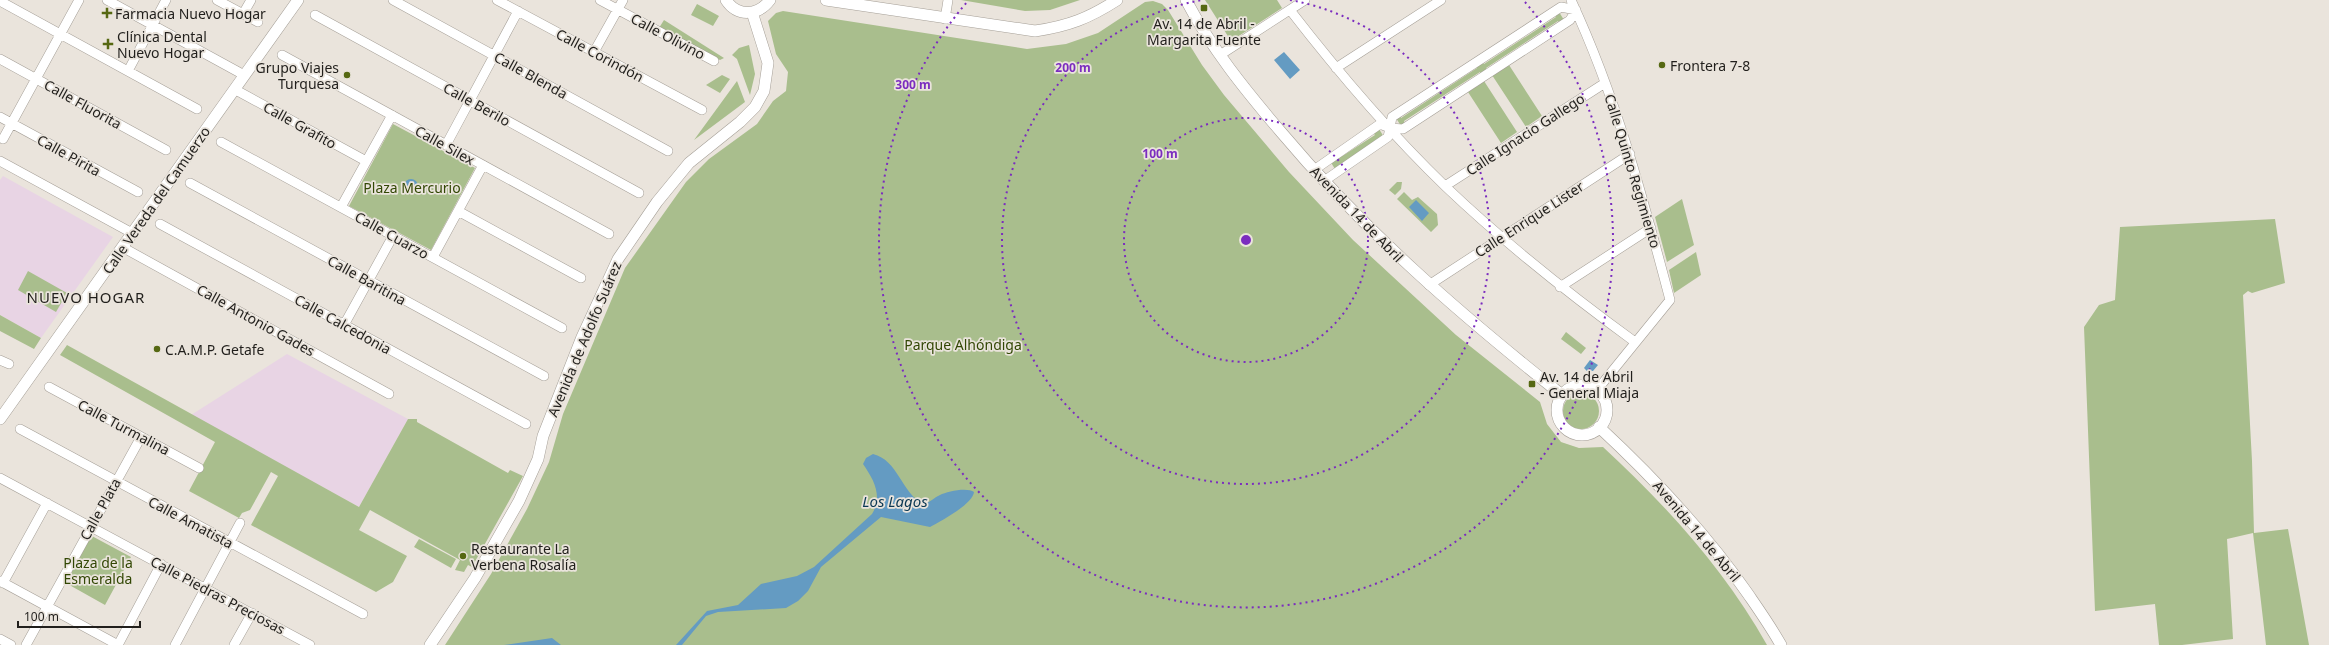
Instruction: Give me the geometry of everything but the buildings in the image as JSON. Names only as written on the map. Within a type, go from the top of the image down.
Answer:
[{"type":"street","points":[[3,139],[79,0]]},
{"type":"street","points":[[107,0],[244,75]]},
{"type":"street","points":[[128,71],[166,0]]},
{"type":"street","points":[[217,0],[258,22]]},
{"type":"street","points":[[243,14],[251,0]]},
{"type":"street","name":"Calle Vereda del Camuerzo","points":[[0,419],[298,0]]},
{"type":"street","name":"Calle Blenda","points":[[393,0],[668,151]]},
{"type":"street","name":"Calle Corindón","points":[[497,0],[702,110]]},
{"type":"street","name":"Calle Olivino","points":[[600,0],[714,60]]},
{"type":"street","points":[[594,52],[623,0]]},
{"type":"street","points":[[726,0],[736,10],[752,12],[760,10],[770,0]]},
{"type":"street","points":[[826,0],[1035,31],[1061,28],[1081,21],[1117,0]]},
{"type":"street","points":[[946,19],[948,0]]},
{"type":"street","name":"Avenida 14 de Abril","points":[[1186,0],[1220,55],[1263,111],[1324,181],[1384,244],[1429,285],[1485,333],[1562,395]]},
{"type":"street","points":[[1220,55],[1305,0]]},
{"type":"street","points":[[1336,68],[1441,0]]},
{"type":"street","name":"Calle Quinto Regimiento","points":[[1571,0],[1605,83],[1630,154],[1670,300],[1635,342]]},
{"type":"street","points":[[0,1],[197,109]]},
{"type":"street","points":[[1314,170],[1380,124],[1390,128],[1403,129],[1570,20],[1576,10],[1561,7],[1392,117],[1390,128],[1388,137],[1324,181]]},
{"type":"street","points":[[1290,10],[1336,68],[1445,186],[1560,287],[1635,342],[1597,390]]},
{"type":"street","points":[[446,145],[518,11]]},
{"type":"street","name":"Avenida de Adolfo Suárez","points":[[430,645],[475,578],[522,494],[538,459],[543,436],[561,389],[618,259],[657,202],[690,163],[740,122],[755,107],[764,91],[768,63],[752,12]]},
{"type":"street","name":"Calle Berilo","points":[[315,15],[639,192]]},
{"type":"street","name":"Calle Silex","points":[[282,55],[609,234]]},
{"type":"street","name":"Calle Fluorita","points":[[0,59],[166,150]]},
{"type":"street","name":"Calle Ignacio Gallego","points":[[1445,186],[1605,83]]},
{"type":"street","name":"Calle Grafito","points":[[234,89],[366,161]]},
{"type":"street","points":[[341,207],[392,115]]},
{"type":"street","name":"Calle Pirita","points":[[0,117],[138,192]]},
{"type":"street","name":"Calle Cuarzo","points":[[221,142],[562,328]]},
{"type":"street","name":"Calle Enrique Lister","points":[[1429,285],[1630,154]]},
{"type":"street","points":[[0,162],[132,233]]},
{"type":"street","points":[[432,257],[483,165]]},
{"type":"street","name":"Calle Baritina","points":[[190,183],[544,376]]},
{"type":"street","points":[[458,212],[581,278]]},
{"type":"street","name":"Calle Calcedonia","points":[[160,224],[526,424]]},
{"type":"street","points":[[1560,287],[1651,228]]},
{"type":"street","points":[[344,324],[393,236]]},
{"type":"street","name":"Calle Antonio Gades","points":[[122,247],[389,394]]},
{"type":"street","points":[[0,360],[8,364]]},
{"type":"street","points":[[1576,386],[1590,387],[1597,390],[1604,400],[1607,412],[1605,420],[1599,427],[1586,435],[1577,435],[1563,426],[1557,410],[1562,395],[1576,386]]},
{"type":"street","name":"Calle Turmalina","points":[[49,387],[199,468]]},
{"type":"street","name":"Avenida 14 de Abril","points":[[1599,427],[1671,497],[1711,544],[1762,615],[1781,645]]},
{"type":"street","name":"Calle Amatista","points":[[20,429],[363,614]]},
{"type":"street","name":"Calle Plata","points":[[26,645],[141,437]]},
{"type":"street","name":"Calle Piedras Preciosas","points":[[0,478],[310,645]]},
{"type":"street","points":[[47,503],[1,582],[118,645],[161,564]]},
{"type":"street","points":[[175,645],[240,523]]},
{"type":"street","points":[[234,645],[252,613]]},
{"type":"street","points":[[0,639],[11,645]]},
{"type":"shaded area","points":[[3,176],[113,237],[41,338],[0,315],[0,180]]},
{"type":"shaded area","points":[[287,354],[408,419],[359,507],[191,415]]},
{"type":"green space","points":[[961,0],[1080,0],[1050,10],[1025,11]]},
{"type":"green space","points":[[1205,0],[1277,0],[1282,8],[1231,41]]},
{"type":"green space","name":"Parque Alhóndiga","points":[[1153,1],[1162,4],[1168,10],[1202,65],[1224,95],[1289,172],[1353,240],[1456,335],[1540,402],[1547,424],[1561,442],[1579,448],[1603,447],[1649,491],[1713,564],[1750,617],[1767,645],[445,645],[491,574],[527,509],[549,462],[563,414],[625,268],[686,182],[709,159],[757,124],[773,101],[786,91],[788,72],[776,54],[768,21],[776,13],[783,11],[1027,49],[1066,44],[1098,33],[1145,2]]},
{"type":"green space","points":[[697,4],[719,16],[713,26],[691,15]]},
{"type":"green space","points":[[1559,12],[1564,20],[1560,23],[1558,21],[1486,68],[1487,70],[1481,74],[1480,72],[1404,121],[1405,124],[1401,126],[1396,118],[1400,116],[1401,118],[1477,68],[1476,66],[1482,62],[1484,64],[1556,17],[1555,15]]},
{"type":"green space","points":[[664,20],[724,58],[720,60],[659,28]]},
{"type":"green space","points":[[749,45],[755,74],[750,95],[737,59],[732,55],[739,48]]},
{"type":"green space","points":[[1509,65],[1542,116],[1526,127],[1492,75]]},
{"type":"green space","points":[[722,75],[730,79],[720,93],[706,85]]},
{"type":"green space","points":[[737,81],[745,102],[694,140]]},
{"type":"green space","points":[[1484,81],[1517,132],[1501,143],[1468,92]]},
{"type":"green space","name":"Plaza Mercurio","points":[[393,124],[475,168],[431,250],[349,206]]},
{"type":"green space","points":[[1379,129],[1384,137],[1378,140],[1377,139],[1335,169],[1330,161],[1344,155],[1375,135],[1373,133]]},
{"type":"green space","points":[[1397,182],[1402,182],[1401,189],[1395,195],[1389,190]]},
{"type":"green space","points":[[1404,192],[1412,200],[1418,197],[1437,214],[1438,225],[1431,232],[1397,199]]},
{"type":"green space","points":[[1682,199],[1694,245],[1667,262],[1655,217]]},
{"type":"green space","points":[[2275,219],[2285,283],[2252,293],[2248,291],[2243,295],[2252,461],[2254,533],[2288,529],[2309,645],[2266,645],[2253,533],[2227,539],[2233,639],[2182,645],[2159,645],[2155,604],[2095,611],[2084,327],[2099,305],[2115,300],[2120,227]]},
{"type":"green space","points":[[1696,252],[1701,275],[1674,293],[1669,270]]},
{"type":"green space","points":[[28,271],[67,293],[56,312],[18,290]]},
{"type":"green space","points":[[0,315],[41,338],[34,349],[0,331]]},
{"type":"green space","points":[[1566,332],[1586,348],[1581,354],[1561,339]]},
{"type":"green space","points":[[67,345],[359,507],[408,419],[417,419],[417,422],[508,473],[510,470],[523,476],[472,567],[468,565],[464,572],[455,570],[460,560],[370,510],[359,530],[407,556],[393,582],[376,592],[251,525],[278,476],[271,472],[250,510],[242,513],[239,518],[189,491],[215,442],[60,355]]},
{"type":"green space","points":[[1581,393],[1591,396],[1596,401],[1599,411],[1596,421],[1591,426],[1581,429],[1571,426],[1566,421],[1563,411],[1566,401],[1571,396]]},
{"type":"green space","name":"Plaza de la Esmeralda","points":[[90,535],[131,557],[105,605],[64,582]]},
{"type":"green space","points":[[419,539],[456,559],[451,568],[414,547]]},
{"type":"water","points":[[1284,52],[1300,70],[1290,79],[1274,60]]},
{"type":"water","points":[[408,179],[414,179],[418,183],[418,189],[414,193],[408,193],[404,189],[404,183]]},
{"type":"water","points":[[1416,200],[1429,213],[1422,221],[1409,207]]},
{"type":"water","points":[[1590,360],[1598,365],[1593,371],[1587,371],[1584,368]]},
{"type":"water","name":"Los Lagos","points":[[873,454],[881,457],[894,469],[909,492],[923,504],[928,503],[938,496],[957,490],[974,492],[972,497],[956,512],[930,527],[881,517],[821,567],[808,591],[798,601],[786,608],[718,612],[706,616],[682,645],[676,645],[707,611],[738,605],[761,584],[797,576],[814,567],[872,514],[877,501],[876,488],[871,476],[863,464],[866,458]]},
{"type":"water","points":[[552,638],[561,645],[504,645]]},
{"type":"place","name":"Av. 14 de Abril - Margarita Fuente","points":[[1204,8]]},
{"type":"place","name":"Farmacia Nuevo Hogar","points":[[107,13]]},
{"type":"place","name":"Clínica Dental Nuevo Hogar","points":[[108,44]]},
{"type":"place","name":"Frontera 7-8","points":[[1662,65]]},
{"type":"place","name":"Grupo Viajes Turquesa","points":[[347,75]]},
{"type":"place","name":"C.A.M.P. Getafe","points":[[157,349]]},
{"type":"place","name":"Av. 14 de Abril - General Miaja","points":[[1532,384]]},
{"type":"place","name":"Restaurante La Verbena Rosalía","points":[[463,556]]},
{"type":"district","name":"NUEVO HOGAR","points":[[86,297]]}]
